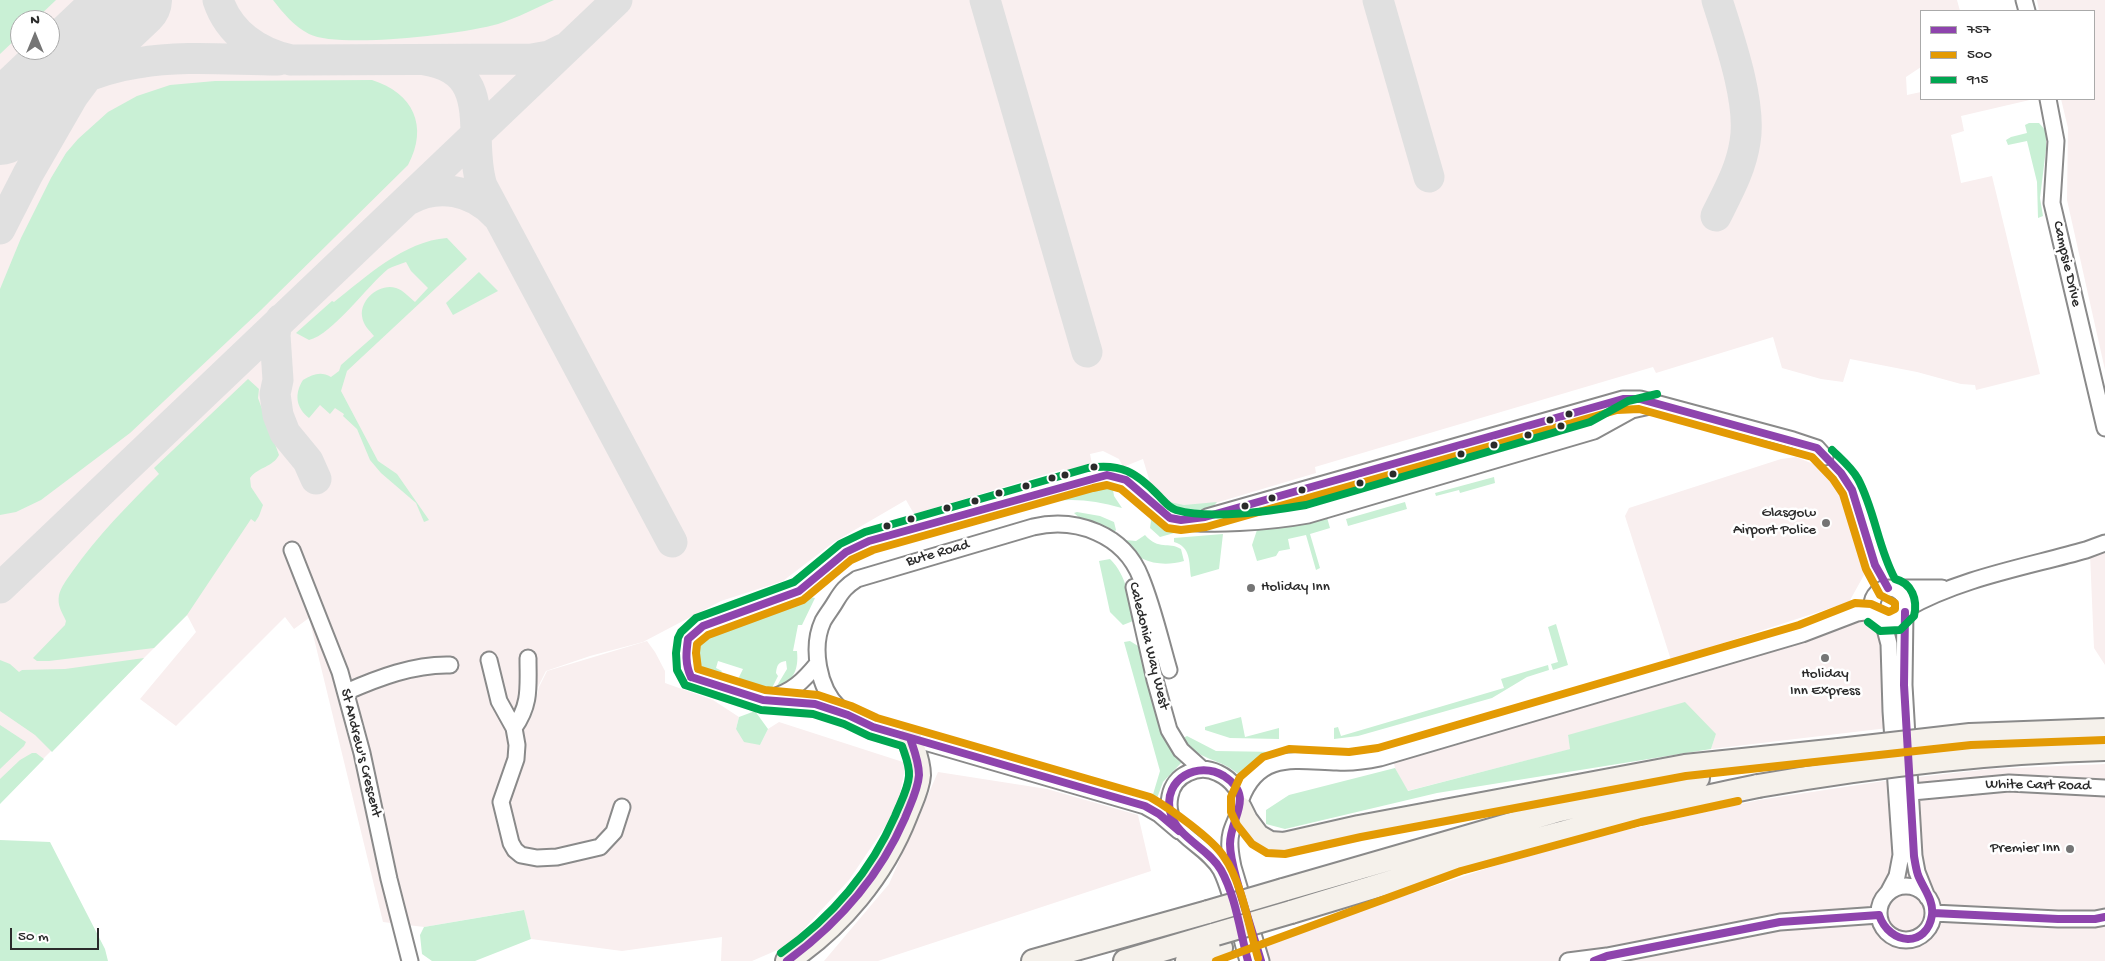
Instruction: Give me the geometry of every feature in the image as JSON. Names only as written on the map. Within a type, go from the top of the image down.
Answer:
[{"type":"highway","points":[[1033,961],[1560,810],[1688,782],[1839,750],[1970,735],[2105,730]]},
{"type":"highway","points":[[787,961],[841,916],[873,878],[888,854],[901,830],[918,782],[918,767],[910,738]]},
{"type":"highway","points":[[1240,804],[1246,820],[1258,836],[1270,843],[1284,844],[1359,826],[1688,782],[1808,777],[1914,762],[2000,754],[2105,749]]},
{"type":"highway","points":[[1125,961],[1218,941],[1458,861],[1620,817],[1688,782]]},
{"type":"highway","points":[[1187,961],[1218,941]]},
{"type":"street","name":"Campsie Drive","points":[[2048,100],[2056,141],[2052,203],[2105,428]]},
{"type":"street","points":[[1181,520],[1230,511],[1615,400],[1640,399],[1793,440],[1817,448],[1826,457]]},
{"type":"street","points":[[1248,961],[1222,872],[1212,857],[1158,814],[1145,806],[873,727],[848,715],[815,704],[763,700],[691,677],[687,668],[686,653],[688,639],[703,626],[800,591],[846,552],[869,541],[1092,478],[1107,475],[1126,480],[1170,518],[1210,523],[1271,520],[1308,515],[1594,432],[1632,410],[1659,404]]},
{"type":"street","name":"Caledonia Way West","points":[[1050,528],[1070,524],[1089,528],[1114,542],[1126,554],[1141,578],[1169,670]]},
{"type":"street","name":"Bute Road","points":[[848,715],[834,703],[822,680],[818,663],[819,634],[823,621],[836,601],[874,582],[1050,528]]},
{"type":"street","name":"Caledonia Way West","points":[[1050,528],[1091,538],[1108,548],[1127,569],[1135,589],[1155,680],[1169,730],[1180,750],[1202,769]]},
{"type":"street","points":[[1261,961],[1233,867],[1230,852],[1230,834],[1244,790],[1256,774],[1277,762],[1289,759],[1349,762],[1380,758],[1802,634],[1857,613],[1864,612],[1878,618],[1895,621],[1905,611],[1925,598],[1958,586],[2086,550],[2105,542]]},
{"type":"street","name":"St Andrew's Crescent","points":[[292,550],[340,672],[346,692],[410,961]]},
{"type":"street","points":[[1893,588],[1902,594],[1905,599],[1904,685],[1912,792],[1914,856],[1917,872],[1933,913],[1928,928],[1917,937],[1909,939],[1902,939],[1888,933],[1879,915],[1881,902],[1897,876],[1901,855],[1891,711],[1889,644],[1872,608],[1874,597],[1882,589],[1893,588],[1932,589],[1958,586]]},
{"type":"street","points":[[514,728],[527,704],[528,658]]},
{"type":"street","points":[[489,660],[499,701],[514,728],[517,745],[516,759],[501,802],[511,843],[515,850],[522,855],[537,858],[556,857],[600,847],[614,832],[622,807]]},
{"type":"street","points":[[763,700],[783,695],[795,688],[818,663]]},
{"type":"street","points":[[346,692],[369,682],[414,668],[432,664],[450,665]]},
{"type":"street","points":[[1179,831],[1170,814],[1170,793],[1180,778],[1193,771],[1202,769],[1218,773],[1229,780],[1238,792],[1240,804]]},
{"type":"street","name":"White Cart Road","points":[[1912,792],[2009,783],[2105,788]]},
{"type":"street","points":[[1888,893],[1894,889],[1906,886],[1918,889],[1927,897]]},
{"type":"street","points":[[1933,913],[2058,919],[2095,919],[2105,917]]},
{"type":"street","points":[[1568,961],[1601,958],[1780,922],[1879,915]]},
{"type":"shaded area","points":[[0,0],[1957,0],[1960,10],[1920,10],[1920,68],[1906,77],[1907,95],[1920,92],[1920,100],[2030,100],[1961,116],[1964,131],[1951,135],[1961,183],[1992,176],[2040,374],[1976,390],[1975,385],[1961,384],[1917,372],[1850,359],[1843,382],[1821,379],[1782,368],[1773,337],[1656,373],[1653,367],[1315,467],[1316,473],[1212,504],[1165,506],[1149,492],[1152,489],[1143,459],[1123,467],[1119,459],[1103,451],[1090,454],[1092,464],[1065,471],[1064,469],[914,514],[906,500],[834,542],[783,581],[721,601],[643,642],[590,656],[546,671],[538,687],[530,722],[539,687],[547,671],[647,641],[665,671],[665,683],[713,700],[739,717],[736,729],[760,745],[768,729],[779,722],[906,763],[897,809],[849,880],[789,945],[752,961],[721,961],[722,937],[622,951],[531,939],[523,910],[424,927],[383,922],[309,618],[294,629],[285,617],[176,726],[140,699],[196,632],[187,615],[44,758],[0,799]]},
{"type":"shaded area","points":[[2037,0],[2105,0],[2105,370],[2067,200],[2068,128],[2061,100],[2095,100],[2095,10],[2039,10]]},
{"type":"shaded area","points":[[1796,457],[1816,465],[1838,488],[1864,575],[1849,602],[1671,660],[1625,516],[1629,508],[1781,459]]},
{"type":"shaded area","points":[[2105,549],[2105,665],[2094,648],[2090,554]]},
{"type":"shaded area","points":[[1855,620],[1871,624],[1877,630],[1883,642],[1888,728],[1711,749],[1716,734],[1568,736],[1571,749],[1407,791],[1395,768],[1393,759],[1806,640]]},
{"type":"shaded area","points":[[2105,764],[2105,961],[1243,961],[1240,950],[1555,846],[1759,800],[1891,780],[1991,769]]},
{"type":"shaded area","points":[[938,772],[1047,789],[1138,815],[1151,871],[878,961],[824,961],[889,884]]},
{"type":"green space","points":[[0,0],[56,0],[46,10],[10,10],[10,44],[0,54]]},
{"type":"green space","points":[[273,0],[554,0],[512,19],[481,28],[431,36],[346,40],[324,38],[309,34],[294,23]]},
{"type":"green space","points":[[372,80],[398,93],[407,102],[413,113],[417,124],[417,137],[408,165],[261,310],[130,433],[41,500],[16,512],[0,515],[0,289],[21,238],[51,178],[66,153],[78,139],[108,112],[137,96],[170,85],[215,81]]},
{"type":"green space","points":[[2039,123],[2046,131],[2046,149],[2040,198],[2043,216],[2038,218],[2037,182],[2027,141],[2008,145],[2006,140],[2027,133],[2025,125]]},
{"type":"green space","points":[[447,238],[467,259],[347,371],[341,391],[378,461],[397,474],[429,520],[424,522],[416,503],[381,473],[370,460],[357,429],[343,416],[344,414],[335,408],[330,414],[320,405],[309,418],[299,405],[298,390],[303,380],[310,376],[324,374],[331,377],[339,371],[341,365],[374,336],[365,325],[362,316],[364,304],[372,294],[384,288],[396,288],[404,292],[415,302],[428,288],[411,271],[406,262],[388,269],[339,320],[318,336],[309,340],[296,333],[332,301],[334,302],[386,262],[416,246]]},
{"type":"green space","points":[[479,272],[498,291],[453,315],[446,303]]},
{"type":"green space","points":[[248,379],[259,389],[258,398],[279,455],[273,462],[257,471],[250,478],[251,487],[263,505],[259,516],[255,522],[251,519],[187,615],[154,648],[49,661],[37,661],[33,658],[65,625],[66,621],[59,606],[61,589],[92,545],[159,474],[154,468]]},
{"type":"green space","points":[[1494,477],[1495,483],[1460,493],[1459,490],[1436,496],[1435,493]]},
{"type":"green space","points":[[1112,483],[1114,496],[1122,508],[1080,500],[1038,504],[1037,501],[1094,484]]},
{"type":"green space","points":[[1160,500],[1184,505],[1217,502],[1212,508],[1184,513],[1172,510]]},
{"type":"green space","points":[[1405,502],[1407,509],[1348,526],[1346,519]]},
{"type":"green space","points":[[1151,509],[1170,525],[1185,530],[1160,537],[1150,528],[1151,521],[1148,512]]},
{"type":"green space","points":[[1074,513],[1100,516],[1114,522],[1116,530],[1112,535],[1083,521]]},
{"type":"green space","points":[[1326,514],[1330,528],[1310,534],[1320,568],[1316,570],[1306,535],[1288,539],[1290,549],[1279,551],[1276,556],[1257,561],[1252,545],[1258,527]]},
{"type":"green space","points":[[1223,534],[1219,569],[1191,577],[1186,551],[1180,544],[1174,542],[1174,538]]},
{"type":"green space","points":[[1145,535],[1155,543],[1181,549],[1184,561],[1166,564],[1142,559],[1121,544],[1125,540],[1136,541]]},
{"type":"green space","points":[[1110,559],[1124,580],[1130,604],[1133,621],[1123,625],[1110,612],[1099,561]]},
{"type":"green space","points":[[804,596],[815,598],[802,625],[798,625],[793,651],[797,651],[796,670],[790,679],[781,686],[775,689],[787,669],[786,661],[781,662],[777,666],[776,673],[778,676],[771,690],[737,681],[743,669],[718,661],[716,668],[722,671],[719,675],[699,669],[694,660],[695,644],[704,633]]},
{"type":"green space","points":[[1556,624],[1568,665],[1553,670],[1551,664],[1558,662],[1548,627]]},
{"type":"green space","points":[[1130,641],[1138,646],[1162,736],[1166,738],[1183,761],[1163,782],[1156,801],[1151,801],[1160,771],[1124,642]]},
{"type":"green space","points":[[144,658],[52,752],[35,735],[0,711],[0,660],[10,664],[19,672],[22,670],[65,669]]},
{"type":"green space","points":[[1548,665],[1549,670],[1527,677],[1492,698],[1358,736],[1334,739],[1334,728],[1338,727],[1341,736],[1504,688],[1501,679]]},
{"type":"green space","points":[[1685,702],[1716,734],[1711,749],[1437,793],[1285,829],[1266,824],[1266,810],[1289,795],[1395,768],[1408,791],[1570,749],[1568,735]]},
{"type":"green space","points":[[755,711],[768,729],[760,745],[744,742],[736,729],[739,717]]},
{"type":"green space","points":[[1241,717],[1245,737],[1279,728],[1279,739],[1230,738],[1205,730],[1205,727]]},
{"type":"green space","points":[[0,725],[26,742],[0,769]]},
{"type":"green space","points":[[1187,736],[1216,751],[1278,752],[1258,759],[1240,776],[1226,766],[1195,751],[1183,738]]},
{"type":"green space","points":[[32,753],[36,753],[44,759],[0,804],[0,779],[20,760]]},
{"type":"green space","points":[[0,840],[50,842],[105,949],[108,961],[0,961]]},
{"type":"green space","points":[[524,910],[531,939],[475,961],[432,961],[422,954],[420,935],[424,927]]},
{"type":"taxiway","points":[[0,229],[28,174],[73,96],[144,0]]},
{"type":"taxiway","points":[[218,0],[229,22],[246,40],[267,52],[291,60],[532,59],[549,56],[563,49]]},
{"type":"taxiway","points":[[0,588],[617,0]]},
{"type":"taxiway","points":[[985,0],[1087,352]]},
{"type":"taxiway","points":[[1378,0],[1429,177]]},
{"type":"taxiway","points":[[1716,216],[1734,180],[1743,152],[1746,126],[1738,71],[1717,0]]},
{"type":"taxiway","points":[[4,122],[51,93],[85,77],[120,66],[173,59],[278,60]]},
{"type":"taxiway","points":[[425,60],[447,67],[462,78],[470,92],[474,109],[478,167],[482,186],[672,542]]},
{"type":"taxiway","points":[[408,200],[431,192],[455,192],[477,200],[496,215]]},
{"type":"taxiway","points":[[281,319],[276,327],[275,335],[278,380],[275,394],[278,415],[285,433],[308,461],[316,479]]},
{"type":"runway","points":[[0,125],[132,0]]},
{"type":"transit line","name":"915","points":[[781,953],[800,939],[833,909],[874,856],[904,796],[908,781],[908,764],[902,746],[869,736],[844,724],[813,714],[761,710],[685,685],[677,670],[676,653],[678,638],[681,632],[696,618],[794,582],[840,544],[865,532],[1088,468],[1110,467],[1127,471],[1143,481],[1169,506],[1176,510],[1206,514],[1241,514],[1275,510],[1306,505],[1590,422],[1628,401],[1657,394]]},
{"type":"transit line","name":"757","points":[[691,677],[686,658],[688,639],[703,626],[799,591],[846,552],[869,541],[1107,475],[1126,480],[1170,518],[1181,520],[1205,517],[1623,399],[1640,399],[1817,448],[1841,473],[1852,490],[1875,565],[1888,588]]},
{"type":"transit line","name":"500","points":[[1258,958],[1236,879],[1224,857],[1201,833],[1150,797],[877,718],[851,706],[818,695],[765,690],[698,669],[697,644],[708,635],[803,600],[851,560],[873,550],[1093,488],[1107,485],[1121,489],[1167,528],[1181,530],[1206,527],[1617,410],[1639,409],[1812,457],[1833,479],[1843,494],[1866,569],[1880,595],[1895,603],[1895,609],[1889,612],[1871,604],[1855,603],[1799,625],[1378,748],[1349,752],[1289,749],[1263,757],[1240,777],[1231,797],[1231,812],[1237,825],[1252,844],[1267,853],[1285,854],[1361,837],[1686,776],[1971,745],[2105,740]]},
{"type":"transit line","name":"915","points":[[1832,450],[1856,475],[1869,504],[1889,567],[1895,579],[1910,588],[1914,598],[1914,616],[1900,630],[1880,631],[1868,622]]},
{"type":"transit line","name":"757","points":[[1879,915],[1891,933],[1908,939],[1916,938],[1923,933],[1929,926],[1932,915],[1928,894],[1918,875],[1914,856],[1904,685],[1905,612]]},
{"type":"transit line","name":"757","points":[[691,677],[763,700],[815,704],[848,715],[873,727],[1145,806],[1159,814],[1179,831]]},
{"type":"transit line","name":"757","points":[[787,961],[824,931],[856,898],[870,880],[895,840],[911,803],[919,775],[916,756],[910,738]]},
{"type":"transit line","name":"757","points":[[1248,961],[1234,903],[1221,870],[1208,855],[1185,835],[1173,820],[1170,811],[1169,800],[1172,790],[1177,782],[1194,772],[1204,770],[1224,776],[1233,784],[1238,792],[1240,800],[1231,834],[1231,856],[1261,961]]},
{"type":"transit line","name":"500","points":[[1216,961],[1461,871],[1641,822],[1738,801]]},
{"type":"transit line","name":"757","points":[[1933,913],[2058,919],[2095,919],[2105,917]]},
{"type":"transit line","name":"757","points":[[1594,961],[1607,956],[1780,922],[1879,915]]},
{"type":"place","name":"Glasgow Airport Police","points":[[1826,523]]},
{"type":"place","name":"Holiday Inn","points":[[1251,588]]},
{"type":"place","name":"Holiday Inn Express","points":[[1825,658]]},
{"type":"place","name":"Premier Inn","points":[[2070,849]]}]
